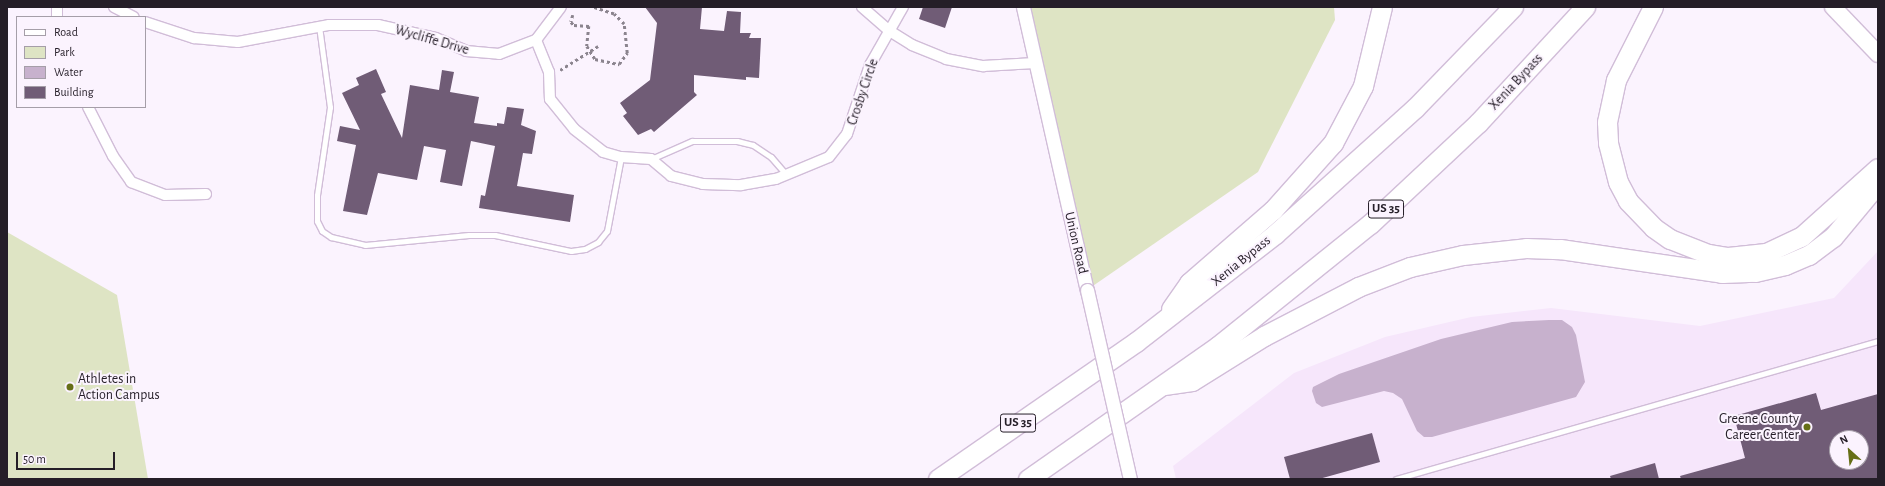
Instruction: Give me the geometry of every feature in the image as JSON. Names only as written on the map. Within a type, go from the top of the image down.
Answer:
[{"type":"highway","points":[[1162,322],[1189,283],[1273,210],[1333,143],[1363,86],[1382,7]]},
{"type":"highway","name":"Xenia Bypass","points":[[938,479],[1162,322],[1269,239],[1335,182],[1415,108],[1513,7]]},
{"type":"highway","name":"Xenia Bypass","points":[[1028,479],[1164,385],[1282,297],[1370,224],[1478,123],[1585,7]]},
{"type":"highway","points":[[1653,7],[1616,80],[1607,122],[1608,143],[1618,182],[1628,201],[1654,228],[1670,239],[1708,254],[1728,257],[1766,253],[1801,237],[1878,168]]},
{"type":"highway","points":[[1164,385],[1192,381],[1264,336],[1358,286],[1410,267],[1463,255],[1526,248],[1560,249],[1722,273],[1755,272],[1785,265],[1809,255],[1833,237],[1878,183]]},
{"type":"main road","points":[[1833,7],[1878,54]]},
{"type":"street","points":[[114,7],[132,16]]},
{"type":"street","name":"Wycliffe Drive","points":[[146,22],[194,38],[220,42],[257,41],[319,26],[370,25],[405,29],[466,51],[485,54],[510,52],[536,40],[561,7]]},
{"type":"street","points":[[862,7],[888,30],[912,46],[953,61],[989,66],[1035,63]]},
{"type":"street","name":"Crosby Circle","points":[[651,159],[671,176],[703,184],[741,185],[787,175],[829,157],[848,134],[870,65],[888,30],[903,7]]},
{"type":"street","name":"Union Road","points":[[1023,7],[1130,479]]},
{"type":"street","points":[[536,40],[550,77],[550,98],[574,129],[603,152],[621,157],[651,159]]},
{"type":"street","points":[[89,108],[131,182],[165,194],[206,194]]},
{"type":"lane","points":[[319,26],[330,107],[317,195],[317,221],[322,231],[331,237],[365,245],[469,235],[495,235],[572,251],[585,249],[598,242],[608,231],[621,157]]},
{"type":"lane","points":[[651,159],[692,141],[738,140],[753,145],[771,157],[787,175]]},
{"type":"lane","points":[[1396,479],[1878,341]]},
{"type":"path","points":[[572,15],[571,22],[574,25],[589,26],[587,46],[590,51],[604,63],[619,64],[627,53],[624,24],[614,14],[592,7]]},
{"type":"path","points":[[550,77],[598,46]]},
{"type":"shaded area","points":[[1878,251],[1878,479],[1176,479],[1173,466],[1294,373],[1385,337],[1471,317],[1551,308],[1700,326],[1834,298]]},
{"type":"green space","points":[[1024,7],[1334,7],[1335,20],[1258,172],[1087,290]]},
{"type":"green space","name":"Athletes in Action Campus","points":[[7,232],[117,295],[148,479],[7,479]]},
{"type":"water","points":[[1562,320],[1572,327],[1576,335],[1585,382],[1576,397],[1432,437],[1424,437],[1417,431],[1402,399],[1393,393],[1384,391],[1322,407],[1316,403],[1312,391],[1313,387],[1339,374],[1441,339],[1512,322]]},
{"type":"building","points":[[645,7],[702,7],[700,29],[724,31],[727,11],[741,12],[740,33],[751,33],[749,38],[761,38],[759,78],[746,77],[746,80],[694,75],[694,92],[697,95],[654,132],[651,129],[638,135],[623,116],[627,113],[620,103],[650,80],[657,23]]},
{"type":"building","points":[[923,7],[952,7],[945,28],[919,19]]},
{"type":"building","points":[[376,69],[386,92],[381,94],[402,138],[410,85],[439,90],[442,70],[454,72],[450,92],[479,97],[474,123],[497,126],[497,123],[504,124],[507,107],[524,109],[521,125],[536,131],[532,154],[523,153],[517,186],[574,195],[570,222],[479,208],[481,195],[485,196],[495,146],[471,141],[462,186],[440,182],[446,150],[424,146],[417,180],[378,173],[367,215],[343,211],[356,145],[337,141],[340,126],[360,130],[342,93],[359,85],[356,78]]},
{"type":"building","name":"Greene County Career Center","points":[[1816,393],[1821,410],[1878,394],[1878,479],[1681,479],[1680,476],[1745,458],[1734,416]]},
{"type":"building","points":[[1372,433],[1380,462],[1319,479],[1290,479],[1284,457]]},
{"type":"building","points":[[1655,463],[1659,479],[1611,479],[1610,476]]},
{"type":"place","name":"Athletes in Action Campus","points":[[70,387]]},
{"type":"place","name":"Greene County Career Center","points":[[1807,427]]}]
